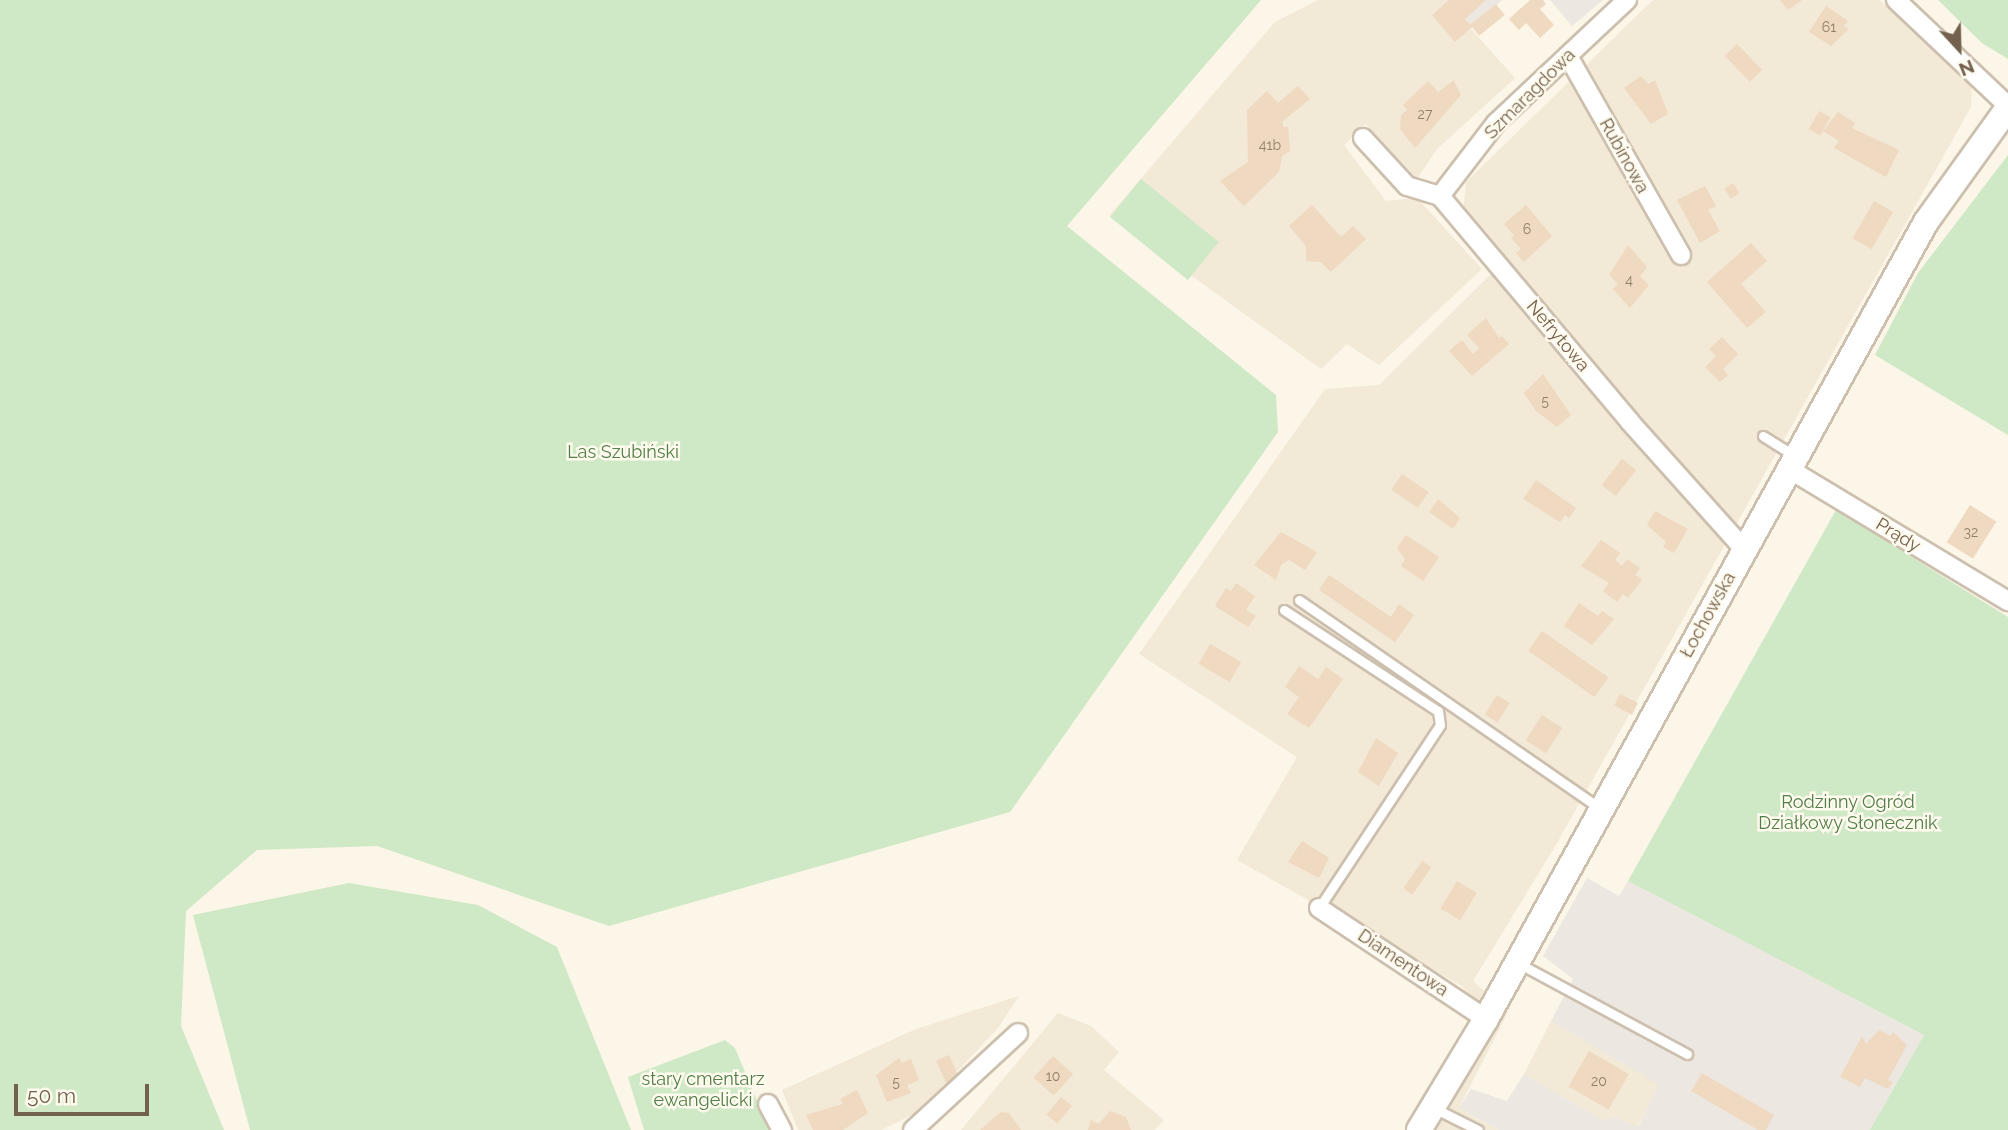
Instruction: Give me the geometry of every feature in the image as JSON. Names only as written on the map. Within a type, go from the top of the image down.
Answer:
[{"type":"main road","name":"Łochowska","points":[[1419,1130],[1486,1019],[1792,462],[1943,194],[2008,107]]},
{"type":"street","name":"Szmaragdowa","points":[[1440,196],[1496,123],[1627,0]]},
{"type":"street","name":"Łochowska","points":[[1896,0],[2008,107]]},
{"type":"street","name":"Rubinowa","points":[[1568,55],[1681,255]]},
{"type":"street","points":[[1363,138],[1407,186],[1440,196]]},
{"type":"street","name":"Nefrytowa","points":[[1440,196],[1630,422],[1744,549]]},
{"type":"street","name":"Prądy","points":[[1792,462],[2008,601]]},
{"type":"street","name":"Diamentowa","points":[[1319,908],[1486,1019]]},
{"type":"street","points":[[913,1130],[1018,1033]]},
{"type":"street","points":[[768,1104],[782,1130]]},
{"type":"lane","points":[[1763,436],[1792,462]]},
{"type":"lane","points":[[1299,600],[1601,809]]},
{"type":"lane","points":[[1284,610],[1438,711],[1440,725],[1319,908]]},
{"type":"lane","points":[[1517,962],[1687,1054]]},
{"type":"lane","points":[[1433,1107],[1478,1130]]},
{"type":"shaded area","points":[[1318,0],[1445,0],[1515,78],[1437,149],[1417,179],[1366,124],[1344,145],[1386,201],[1417,198],[1482,269],[1379,365],[1347,344],[1321,369],[1109,216],[1275,22]]},
{"type":"shaded area","points":[[1445,0],[1502,0],[1470,30]]},
{"type":"shaded area","points":[[1550,0],[1603,0],[1572,26]]},
{"type":"shaded area","points":[[1653,0],[1879,0],[1972,79],[1971,107],[1557,843],[1473,981],[1508,1012],[1459,1108],[1499,1130],[1419,1130],[1485,1019],[1462,986],[1237,860],[1297,757],[1139,654],[1325,389],[1379,385],[1499,266],[1462,222],[1466,182]]},
{"type":"shaded area","points":[[1587,878],[1619,896],[1628,881],[1924,1035],[1870,1130],[1499,1130],[1459,1108],[1471,1089],[1507,1101],[1524,1074],[1602,1120],[1614,1117],[1638,1127],[1659,1085],[1551,1021],[1573,979],[1543,956]]},
{"type":"shaded area","points":[[1019,996],[998,1028],[920,1111],[881,1130],[798,1130],[782,1090],[916,1029]]},
{"type":"shaded area","points":[[1058,1013],[1091,1026],[1119,1052],[1104,1070],[1164,1120],[1155,1130],[961,1130]]},
{"type":"shaded area","points":[[1551,1021],[1660,1085],[1637,1127],[1614,1117],[1602,1120],[1524,1074]]},
{"type":"green space","name":"Las Szubiński","points":[[0,0],[1261,0],[1067,226],[1276,395],[1278,432],[1010,812],[609,926],[377,846],[257,850],[186,911],[181,1026],[224,1130],[0,1130]]},
{"type":"green space","points":[[1938,0],[2008,0],[2008,59],[1982,43]]},
{"type":"green space","points":[[2008,155],[2008,435],[1875,355],[1918,273]]},
{"type":"green space","points":[[1141,179],[1219,242],[1188,280],[1110,217]]},
{"type":"green space","name":"Rodzinny Ogród Działkowy Słonecznik","points":[[1836,510],[2008,617],[2008,1130],[1870,1130],[1924,1035],[1628,881]]},
{"type":"green space","points":[[349,883],[478,905],[557,947],[631,1130],[250,1130],[193,915]]},
{"type":"green space","name":"stary cmentarz ewangelicki","points":[[725,1040],[735,1048],[769,1130],[644,1130],[628,1077]]},
{"type":"building","points":[[1449,0],[1486,0],[1465,19],[1472,27],[1455,42],[1432,15]]},
{"type":"building","points":[[1530,0],[1543,0],[1546,4],[1540,9],[1554,25],[1540,38],[1526,23],[1519,30],[1509,19]]},
{"type":"building","points":[[1780,0],[1802,0],[1788,10]]},
{"type":"building","points":[[1496,4],[1505,15],[1479,36],[1470,25]]},
{"type":"building","points":[[1826,6],[1848,21],[1844,26],[1849,29],[1831,46],[1809,32]]},
{"type":"building","points":[[1737,44],[1762,70],[1750,82],[1725,56]]},
{"type":"building","points":[[1641,76],[1648,84],[1655,80],[1668,114],[1651,124],[1624,88]]},
{"type":"building","points":[[1452,77],[1461,95],[1415,148],[1400,129],[1401,115],[1407,110],[1403,105],[1428,81],[1438,92],[1453,81]]},
{"type":"building","points":[[1298,86],[1310,99],[1283,121],[1283,127],[1288,127],[1290,151],[1282,156],[1279,172],[1244,206],[1220,181],[1248,162],[1247,110],[1267,91],[1278,103]]},
{"type":"building","points":[[1819,111],[1830,117],[1820,136],[1809,129]]},
{"type":"building","points":[[1838,112],[1855,123],[1852,128],[1899,150],[1886,177],[1834,148],[1839,141],[1823,131]]},
{"type":"building","points":[[1733,183],[1739,193],[1731,198],[1724,188]]},
{"type":"building","points":[[1705,186],[1716,206],[1708,210],[1720,231],[1700,243],[1677,200]]},
{"type":"building","points":[[1874,201],[1893,212],[1872,249],[1852,238]]},
{"type":"building","points":[[1312,205],[1341,237],[1353,226],[1366,239],[1331,272],[1321,262],[1306,261],[1306,246],[1289,226]]},
{"type":"building","points":[[1526,205],[1552,236],[1524,262],[1516,253],[1521,249],[1511,238],[1514,235],[1504,224]]},
{"type":"building","points":[[1751,243],[1767,261],[1741,284],[1766,312],[1747,328],[1707,282]]},
{"type":"building","points":[[1628,245],[1647,267],[1640,276],[1649,285],[1630,308],[1613,289],[1618,284],[1609,275]]},
{"type":"building","points":[[1486,318],[1499,338],[1502,336],[1509,344],[1472,376],[1449,351],[1462,340],[1473,354],[1479,348],[1467,335]]},
{"type":"building","points":[[1722,337],[1738,354],[1723,369],[1728,375],[1720,382],[1705,367],[1716,356],[1709,349]]},
{"type":"building","points":[[1543,374],[1571,415],[1557,427],[1536,411],[1524,393]]},
{"type":"building","points":[[1622,459],[1636,470],[1616,496],[1602,485]]},
{"type":"building","points":[[1402,474],[1429,492],[1418,508],[1391,490]]},
{"type":"building","points":[[1536,480],[1576,508],[1569,518],[1565,515],[1560,522],[1523,499]]},
{"type":"building","points":[[1438,499],[1460,518],[1453,529],[1429,512]]},
{"type":"building","points":[[1970,505],[1996,521],[1973,559],[1947,542]]},
{"type":"building","points":[[1655,511],[1688,529],[1674,553],[1663,547],[1666,542],[1647,525]]},
{"type":"building","points":[[1281,532],[1317,552],[1305,570],[1289,560],[1281,565],[1276,580],[1254,565]]},
{"type":"building","points":[[1406,535],[1439,557],[1423,581],[1401,566],[1405,559],[1397,548]]},
{"type":"building","points":[[1601,540],[1620,553],[1615,560],[1622,566],[1627,559],[1640,568],[1635,575],[1642,580],[1628,598],[1623,594],[1617,602],[1603,591],[1609,583],[1581,566]]},
{"type":"building","points":[[1329,575],[1391,617],[1399,604],[1414,615],[1395,642],[1319,590]]},
{"type":"building","points":[[1236,583],[1255,596],[1246,610],[1256,616],[1248,627],[1215,606],[1226,588],[1231,591]]},
{"type":"building","points":[[1579,603],[1598,616],[1602,611],[1614,619],[1592,645],[1564,626]]},
{"type":"building","points":[[1542,631],[1608,677],[1595,697],[1528,651]]},
{"type":"building","points":[[1210,644],[1241,662],[1230,682],[1198,664]]},
{"type":"building","points":[[1299,666],[1318,679],[1326,667],[1343,679],[1309,728],[1287,714],[1299,697],[1285,687]]},
{"type":"building","points":[[1620,694],[1638,703],[1632,715],[1614,706]]},
{"type":"building","points":[[1497,695],[1510,703],[1498,722],[1485,715]]},
{"type":"building","points":[[1542,715],[1562,728],[1546,753],[1526,740]]},
{"type":"building","points":[[1376,738],[1398,753],[1379,786],[1358,772]]},
{"type":"building","points":[[1302,841],[1329,858],[1319,878],[1288,862]]},
{"type":"building","points":[[1422,861],[1431,867],[1413,895],[1404,888]]},
{"type":"building","points":[[1457,881],[1477,893],[1460,920],[1441,908]]},
{"type":"building","points":[[1879,1030],[1891,1036],[1893,1032],[1907,1045],[1888,1080],[1893,1082],[1888,1089],[1865,1078],[1860,1087],[1840,1077],[1862,1036],[1866,1044]]},
{"type":"building","points":[[1589,1051],[1629,1074],[1608,1110],[1568,1087]]},
{"type":"building","points":[[949,1055],[962,1084],[949,1090],[936,1061]]},
{"type":"building","points":[[1053,1056],[1073,1074],[1054,1096],[1034,1078]]},
{"type":"building","points":[[899,1058],[902,1063],[911,1059],[919,1080],[907,1085],[911,1093],[887,1102],[876,1075]]},
{"type":"building","points":[[1702,1073],[1774,1115],[1766,1130],[1758,1130],[1691,1091]]},
{"type":"building","points":[[857,1090],[868,1113],[843,1130],[813,1130],[806,1115],[843,1104],[840,1099]]},
{"type":"building","points":[[1061,1097],[1072,1106],[1057,1124],[1047,1115]]},
{"type":"building","points":[[1110,1111],[1126,1117],[1131,1130],[1088,1130],[1091,1120],[1099,1124]]},
{"type":"building","points":[[1001,1112],[1009,1113],[1021,1130],[980,1130]]}]
